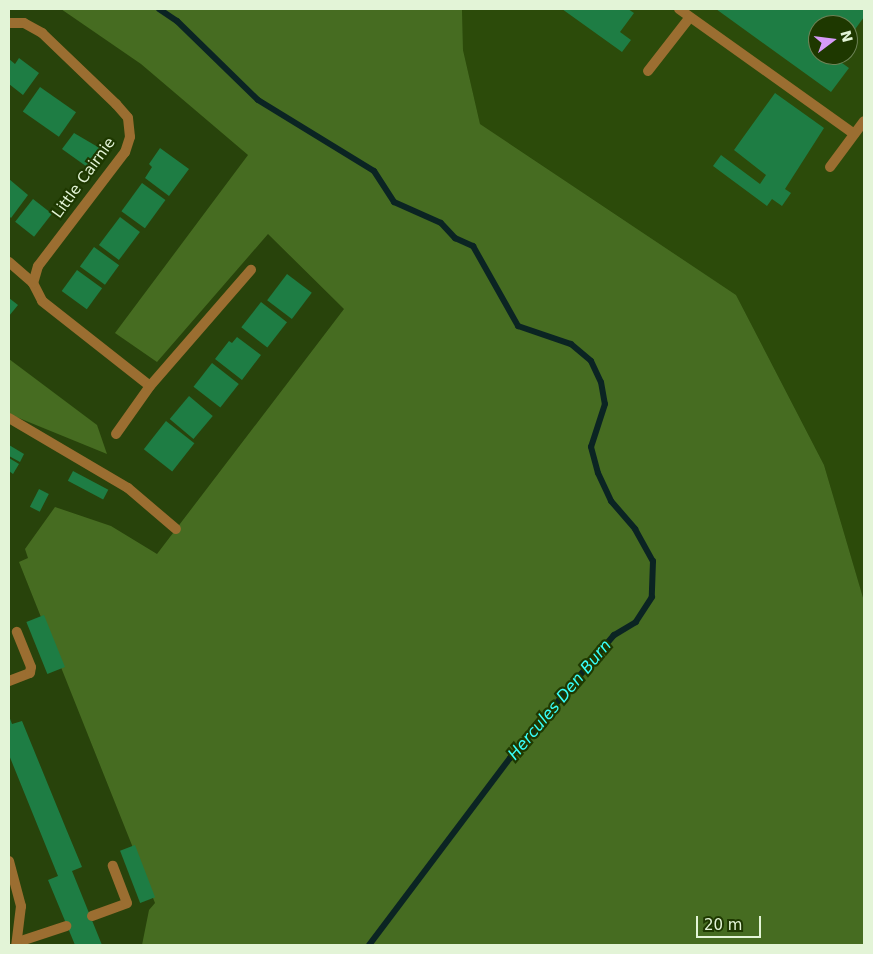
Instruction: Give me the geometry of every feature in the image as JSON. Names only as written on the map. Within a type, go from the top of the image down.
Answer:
[{"type":"street","points":[[679,9],[854,134]]},
{"type":"street","points":[[648,71],[690,17]]},
{"type":"street","name":"Little Cairnie","points":[[9,23],[24,23],[42,34],[116,104],[128,118],[130,137],[125,152],[38,266],[33,283]]},
{"type":"street","points":[[830,167],[864,121]]},
{"type":"street","points":[[9,262],[33,283],[42,301],[150,386]]},
{"type":"street","points":[[116,434],[150,386],[251,270]]},
{"type":"street","points":[[9,418],[128,488],[176,529]]},
{"type":"street","points":[[9,681],[30,673],[31,667],[17,632]]},
{"type":"street","points":[[9,861],[21,906],[17,944],[66,926]]},
{"type":"street","points":[[92,916],[127,903],[113,866]]},
{"type":"shaded area","points":[[61,9],[462,9],[463,50],[480,124],[736,295],[824,465],[864,601],[864,945],[142,945],[149,910],[155,903],[19,562],[28,558],[25,549],[55,507],[111,526],[157,554],[344,309],[268,234],[157,362],[115,333],[248,155],[141,64]]},
{"type":"shaded area","points":[[462,9],[864,9],[864,601],[824,465],[736,295],[480,124],[463,50]]},
{"type":"shaded area","points":[[9,359],[97,425],[107,454],[9,414]]},
{"type":"building","points":[[562,9],[628,9],[634,13],[620,32],[631,40],[622,52]]},
{"type":"building","points":[[716,9],[864,9],[864,17],[858,25],[858,15],[808,15],[808,65],[845,65],[849,68],[831,92]]},
{"type":"building","points":[[19,58],[39,73],[23,95],[9,84],[9,59],[15,64]]},
{"type":"building","points":[[40,87],[76,112],[59,137],[23,112]]},
{"type":"building","points":[[775,93],[824,128],[785,189],[791,193],[782,206],[772,199],[767,206],[713,166],[721,155],[760,184],[766,175],[734,150]]},
{"type":"building","points":[[74,133],[103,150],[90,169],[62,149]]},
{"type":"building","points":[[160,148],[189,169],[169,196],[145,178],[152,167],[149,164]]},
{"type":"building","points":[[9,179],[28,195],[11,218],[9,216]]},
{"type":"building","points":[[142,183],[165,200],[145,228],[121,211]]},
{"type":"building","points":[[33,199],[52,214],[34,237],[15,222]]},
{"type":"building","points":[[120,217],[140,232],[119,260],[99,245]]},
{"type":"building","points":[[94,247],[119,265],[105,285],[80,266]]},
{"type":"building","points":[[77,270],[102,288],[87,309],[62,291]]},
{"type":"building","points":[[287,274],[312,293],[292,319],[267,300]]},
{"type":"building","points":[[9,298],[18,305],[9,316]]},
{"type":"building","points":[[261,302],[287,322],[267,348],[241,327]]},
{"type":"building","points":[[237,337],[261,355],[242,380],[215,359],[229,341],[232,343]]},
{"type":"building","points":[[212,363],[239,384],[220,408],[194,387]]},
{"type":"building","points":[[189,396],[213,416],[193,439],[170,419]]},
{"type":"building","points":[[166,421],[194,443],[172,472],[144,449]]},
{"type":"building","points":[[9,445],[24,454],[20,462],[9,456]]},
{"type":"building","points":[[9,458],[19,464],[13,474],[9,471]]},
{"type":"building","points":[[73,471],[108,490],[103,499],[68,481]]},
{"type":"building","points":[[39,489],[49,494],[40,512],[30,507]]},
{"type":"building","points":[[44,615],[65,667],[47,674],[26,622]]},
{"type":"building","points":[[9,716],[12,724],[22,721],[82,867],[72,871],[102,945],[75,945],[48,880],[58,876],[9,755]]},
{"type":"building","points":[[135,845],[155,897],[140,903],[120,851]]},
{"type":"waterway","name":"Hercules Den Burn","points":[[159,9],[177,21],[258,100],[374,171],[394,202],[441,223],[455,238],[473,246],[518,326],[571,344],[591,361],[601,382],[605,404],[591,447],[598,473],[611,501],[635,529],[653,561],[652,597],[636,622],[614,635],[510,758],[369,945]]}]
